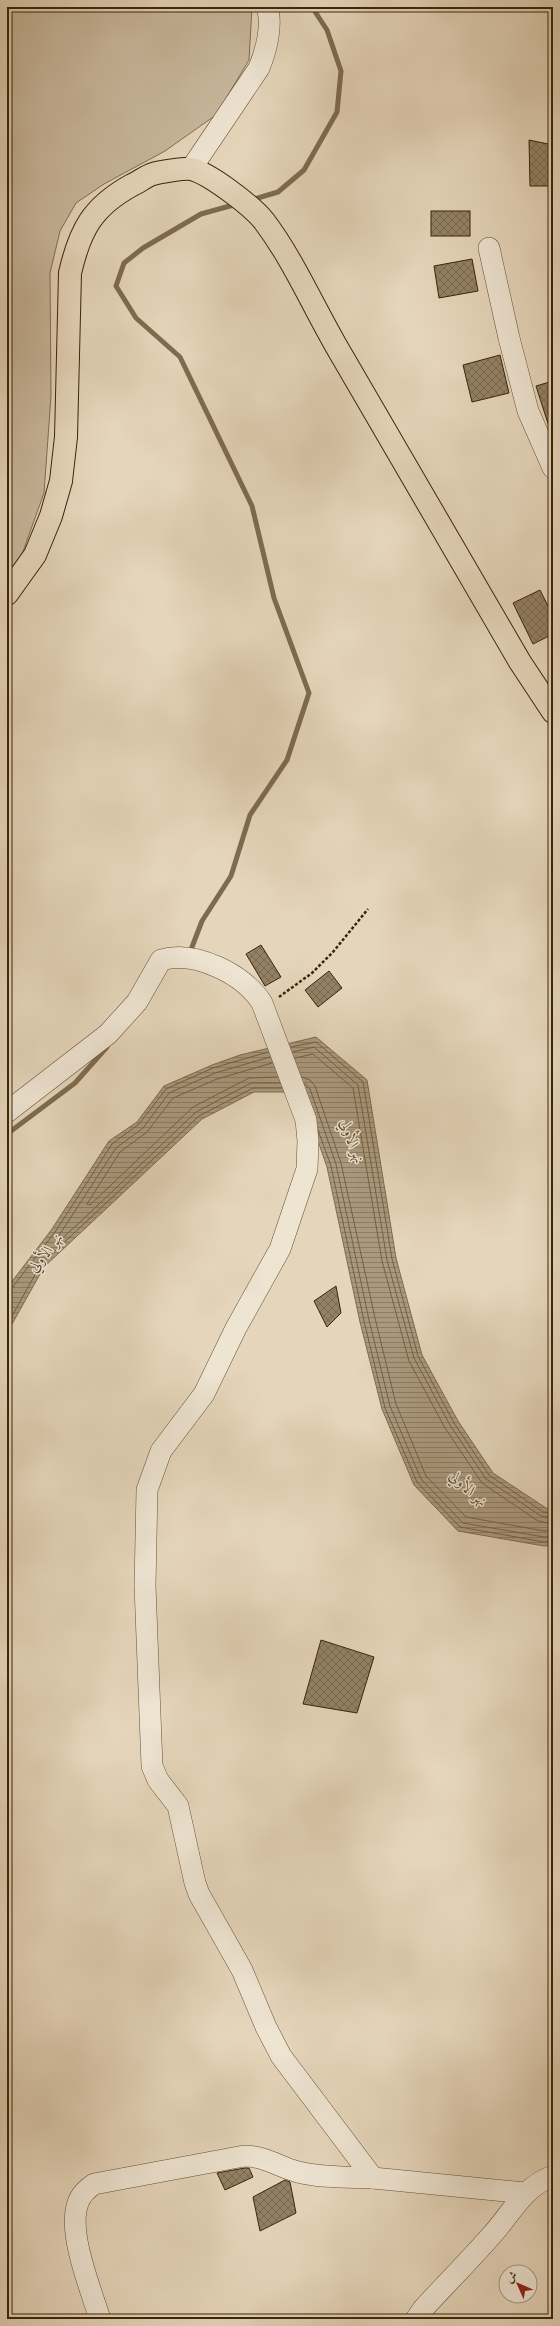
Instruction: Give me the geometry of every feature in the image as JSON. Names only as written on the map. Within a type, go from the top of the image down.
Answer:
[{"type":"main road","points":[[7,594],[35,555],[51,516],[61,481],[66,437],[70,273],[76,247],[85,226],[105,203],[124,190],[153,174],[191,169],[215,181],[243,201],[269,229],[286,254],[335,344],[516,655],[542,698],[553,712]]},
{"type":"street","points":[[191,169],[258,68],[264,54],[267,40],[270,14],[268,7]]},
{"type":"street","points":[[489,248],[508,338],[528,411],[553,468]]},
{"type":"street","points":[[7,1112],[108,1034],[137,1002],[161,960],[172,957],[184,957],[235,974],[254,992],[266,1012],[306,1120],[308,1141],[307,1169],[280,1249],[236,1328],[204,1394],[161,1452],[146,1490],[145,1586],[150,1756],[154,1774],[178,1806],[195,1883],[199,1894],[242,1970],[271,2038],[281,2056],[373,2178]]},
{"type":"street","points":[[100,2319],[84,2267],[76,2224],[79,2200],[94,2184],[152,2172],[250,2156],[266,2159],[296,2172],[316,2175],[373,2178],[525,2193]]},
{"type":"street","points":[[416,2319],[423,2309],[492,2235],[525,2193],[543,2180],[553,2176]]},
{"type":"path","points":[[266,1012],[272,1001],[288,992],[312,973],[333,952],[368,909]]},
{"type":"shaded area","points":[[7,7],[252,7],[249,60],[216,115],[165,151],[104,184],[76,203],[60,231],[50,273],[51,396],[44,493],[21,557],[7,576]]},
{"type":"water","name":"نهر الأولي","points":[[316,1037],[367,1080],[396,1258],[422,1355],[458,1421],[493,1473],[546,1508],[553,1509],[553,1545],[544,1546],[458,1531],[414,1485],[382,1409],[360,1322],[327,1167],[301,1092],[254,1092],[202,1119],[44,1267],[7,1333],[7,1288],[52,1229],[109,1141],[137,1122],[164,1086],[212,1065],[240,1055]]},
{"type":"building","points":[[529,140],[553,145],[553,186],[530,186]]},
{"type":"building","points":[[431,211],[470,211],[470,236],[431,236]]},
{"type":"building","points":[[472,259],[478,291],[439,298],[434,266]]},
{"type":"building","points":[[500,355],[509,393],[472,402],[463,365]]},
{"type":"building","points":[[553,381],[553,433],[551,433],[536,386]]},
{"type":"building","points":[[540,590],[553,616],[553,634],[533,644],[513,603]]},
{"type":"building","points":[[261,945],[281,977],[265,986],[246,954]]},
{"type":"building","points":[[329,971],[342,988],[318,1007],[305,990]]},
{"type":"building","points":[[336,1286],[341,1313],[327,1327],[314,1301]]},
{"type":"building","points":[[321,1640],[374,1657],[357,1713],[303,1704]]},
{"type":"building","points":[[249,2168],[253,2177],[225,2190],[217,2173]]},
{"type":"building","points":[[285,2180],[290,2182],[296,2213],[260,2231],[253,2197]]},
{"type":"waterway","points":[[251,200],[278,192],[304,170],[337,112],[341,71],[327,30],[312,7]]},
{"type":"waterway","points":[[192,947],[202,921],[231,876],[250,815],[287,760],[309,693],[274,598],[252,506],[180,357],[136,318],[116,286],[124,263],[143,248],[201,214],[237,204]]},
{"type":"waterway","points":[[7,1134],[75,1083],[107,1047]]}]
